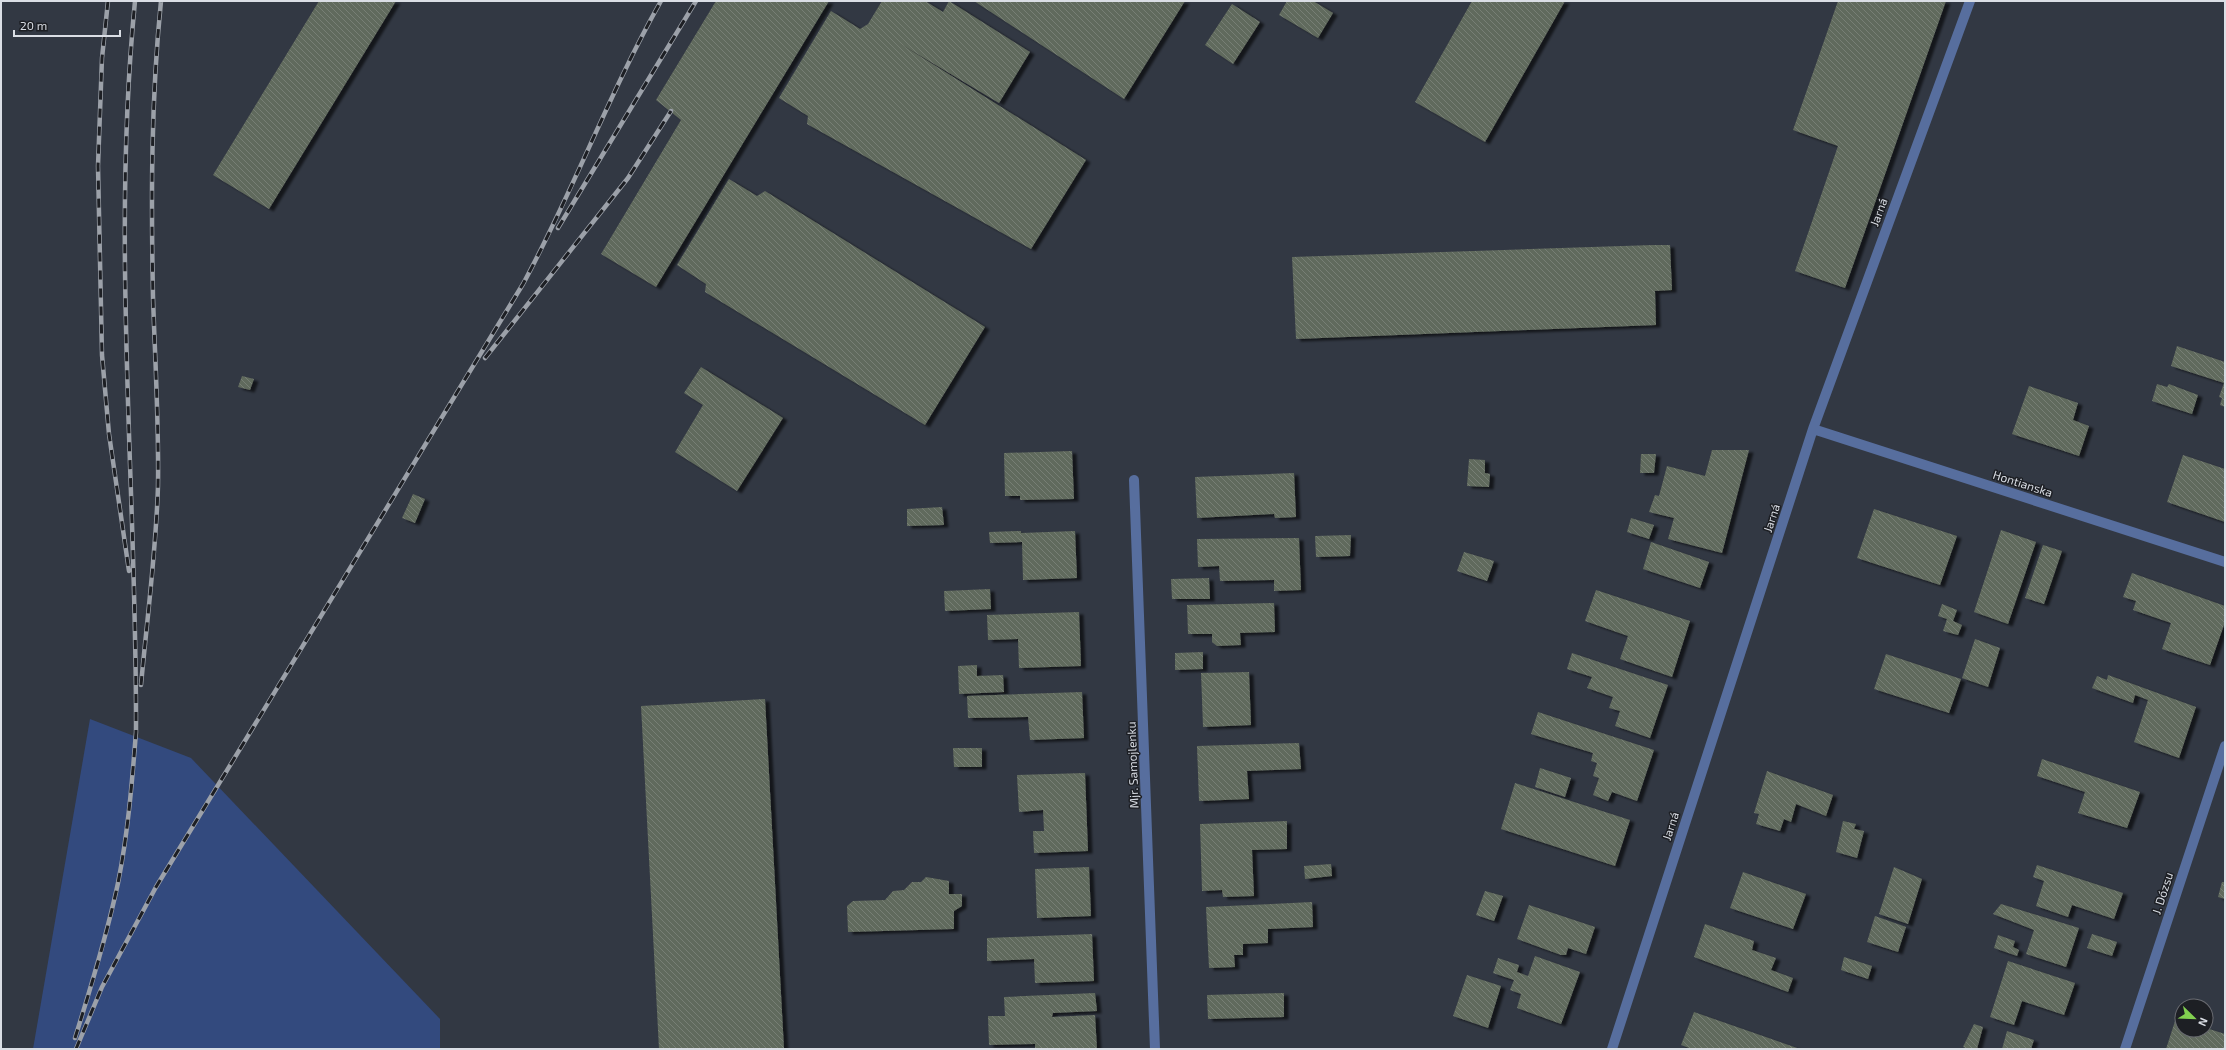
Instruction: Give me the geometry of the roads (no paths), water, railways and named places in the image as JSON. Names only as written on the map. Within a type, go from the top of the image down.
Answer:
[{"type":"street","name":"Jarná","points":[[1612,1049],[1813,429],[1970,1]]},
{"type":"street","name":"Hontianska","points":[[1813,429],[2225,562]]},
{"type":"street","name":"Mjr. Samojlenku","points":[[1134,480],[1155,1049]]},
{"type":"street","name":"J. Dózsu","points":[[2125,1049],[2225,746]]},
{"type":"railway","points":[[108,1],[102,58],[98,166],[102,355],[109,434],[129,571]]},
{"type":"railway","points":[[75,1038],[104,941],[118,883],[127,827],[136,732],[133,549],[125,275],[125,184],[128,92],[135,1]]},
{"type":"railway","points":[[141,685],[153,561],[158,486],[153,297],[152,186],[155,75],[161,1]]},
{"type":"railway","points":[[76,1049],[102,987],[156,887],[523,284],[558,214],[642,36],[661,1]]},
{"type":"railway","points":[[558,228],[696,1]]},
{"type":"railway","points":[[485,358],[628,178],[671,111]]}]
